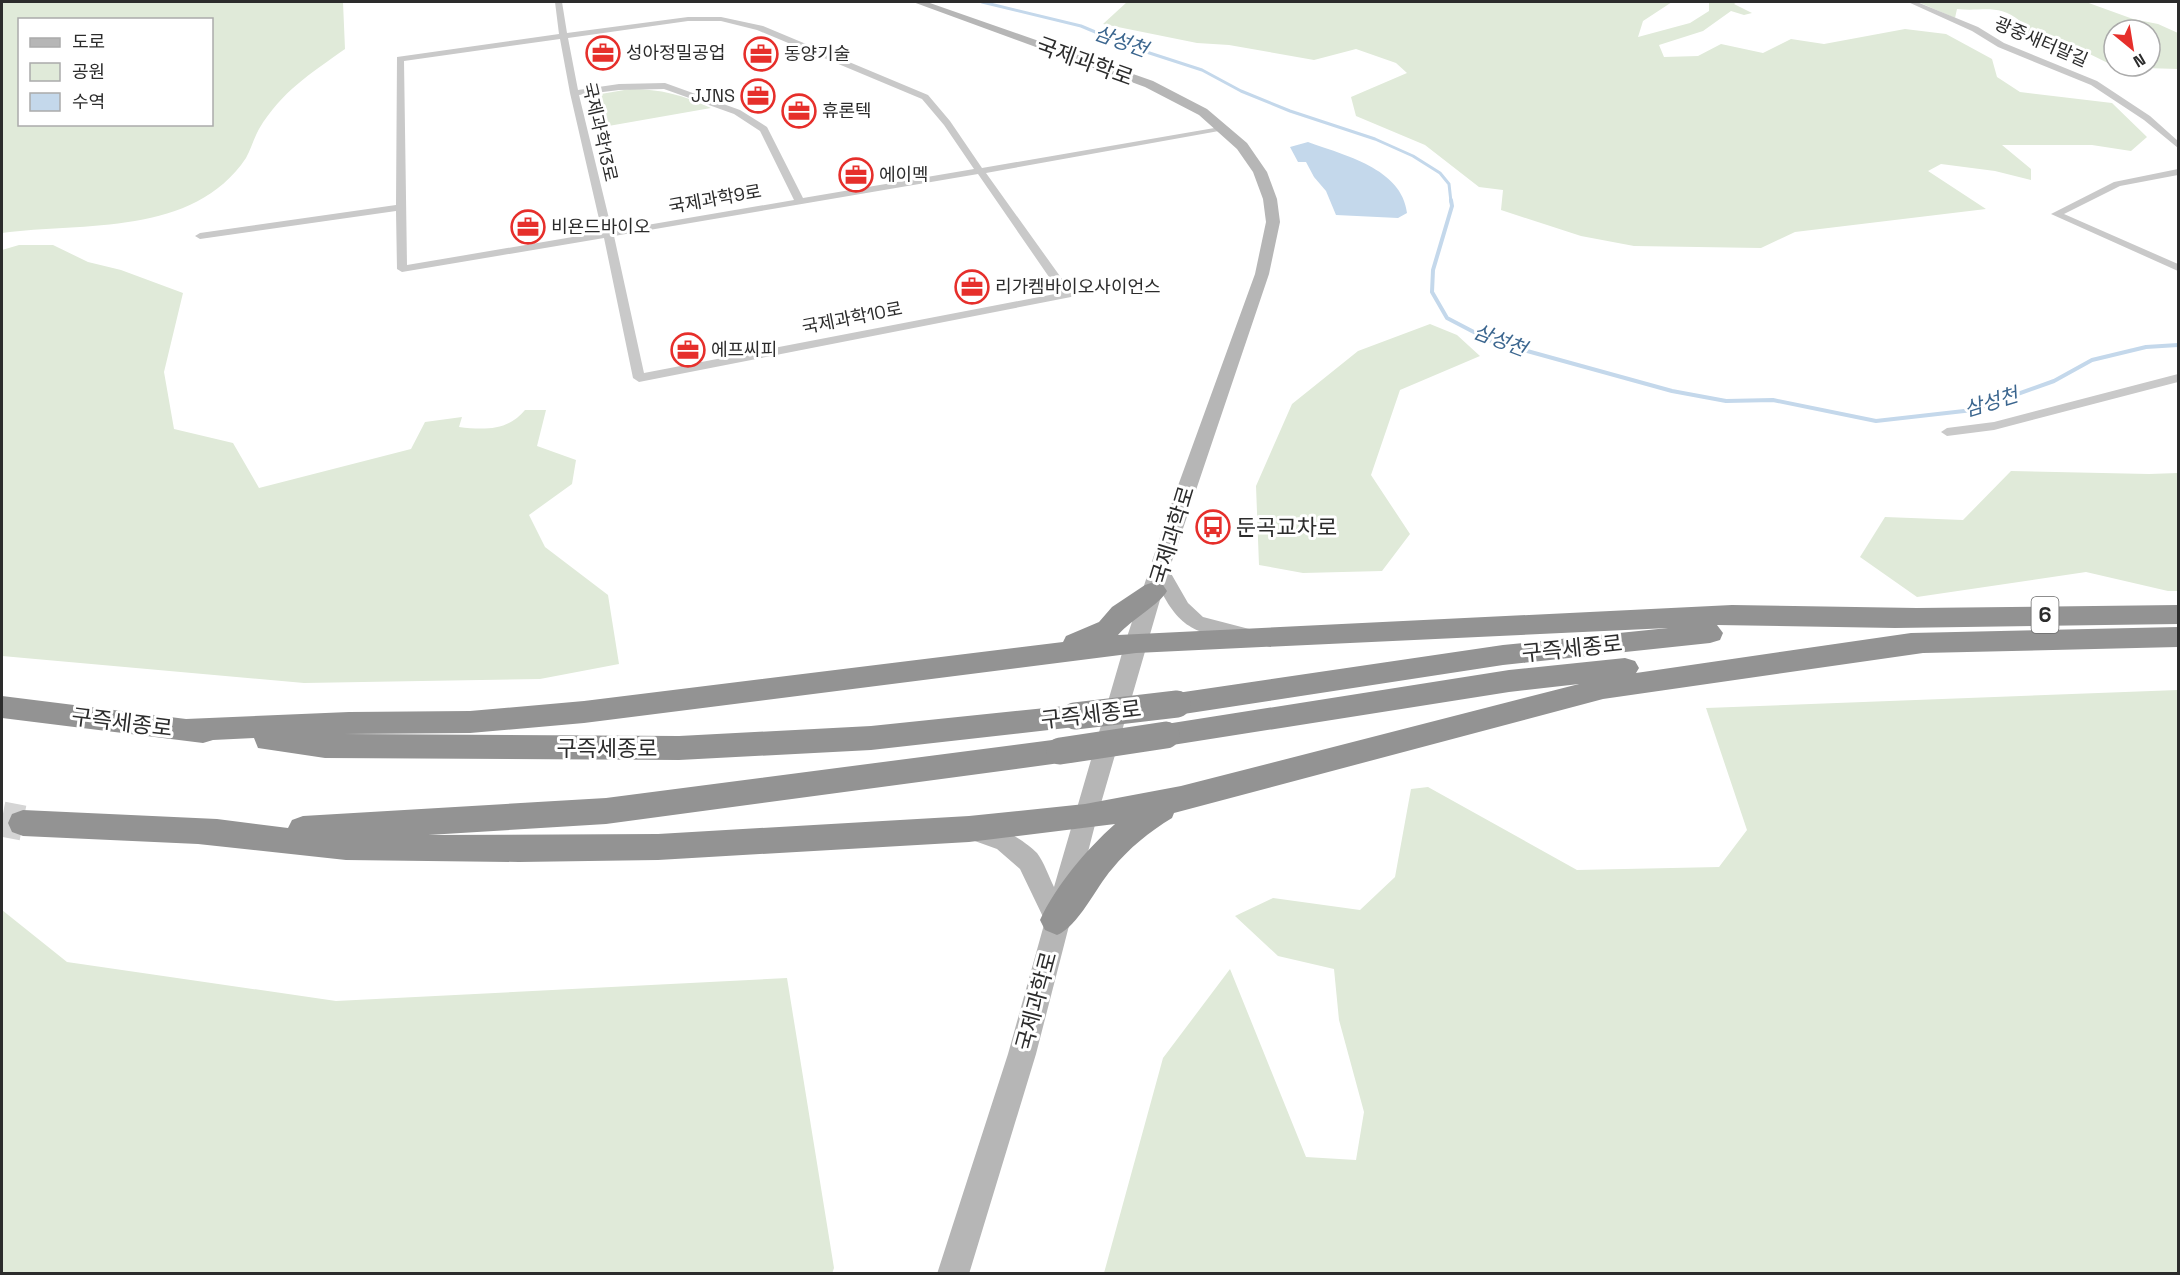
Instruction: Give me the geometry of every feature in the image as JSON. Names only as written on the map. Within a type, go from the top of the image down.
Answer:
[{"type":"highway","points":[[1038,655],[1084,641],[1108,629],[1157,581]]},
{"type":"highway","points":[[185,730],[470,722],[584,712],[1136,643],[1732,615],[1911,616]]},
{"type":"highway","name":"구즉세종로","points":[[2,707],[325,746],[679,748],[871,738],[1075,716],[1177,704],[1503,655],[1750,629],[1911,616],[2178,615]]},
{"type":"highway","name":"구즉세종로","points":[[24,823],[201,832],[430,823],[606,812],[1060,751],[1509,681],[1760,652],[1928,642],[2178,637]]},
{"type":"highway","points":[[201,832],[346,847],[519,849],[658,847],[969,829],[1085,817],[1181,799],[1603,688],[1928,642]]},
{"type":"highway","points":[[1057,920],[1082,882],[1124,832],[1181,799]]},
{"type":"street","name":"국제과학13로","points":[[558,2],[574,93],[607,235]]},
{"type":"street","name":"국제과학로","points":[[918,2],[1149,84],[1203,112],[1226,129],[1242,146],[1260,172],[1270,199],[1273,222],[1262,274],[1176,516],[1136,643],[1085,817],[1022,1054],[952,1274]]},
{"type":"street","name":"광중새터말길","points":[[1912,2],[1975,28],[2001,45],[2094,83],[2146,118],[2178,145]]},
{"type":"street","points":[[563,35],[688,19],[721,19],[750,25],[925,97],[980,171]]},
{"type":"street","name":"국제과학9로","points":[[563,35],[400,59],[402,269],[1226,129]]},
{"type":"street","points":[[574,93],[619,87],[665,86],[737,112],[764,129],[800,201]]},
{"type":"street","name":"국제과학10로","points":[[607,235],[639,378],[1067,295],[980,171]]},
{"type":"street","points":[[2178,172],[2117,184],[2056,214],[2178,268]]},
{"type":"street","points":[[200,236],[401,207]]},
{"type":"street","points":[[1947,432],[1994,426],[2178,378]]},
{"type":"street","points":[[1157,581],[1196,623],[1224,632],[1255,637]]},
{"type":"street","points":[[969,829],[1006,842],[1029,862],[1057,920]]},
{"type":"green space","points":[[2,2],[343,2],[345,49],[308,75],[277,104],[259,129],[246,158],[224,183],[197,202],[167,214],[135,221],[2,233]]},
{"type":"green space","points":[[1127,2],[1672,2],[1643,21],[1638,37],[1690,23],[1709,11],[1709,2],[1737,2],[1734,4],[1752,13],[1744,15],[1731,11],[1703,31],[1659,45],[1664,57],[1698,56],[1721,44],[1763,53],[1791,39],[1824,44],[1905,29],[1946,34],[1992,59],[1997,77],[2020,92],[2112,103],[2147,137],[2131,151],[2092,145],[2002,145],[2031,169],[2031,180],[1995,171],[1941,164],[1928,171],[1986,209],[1795,232],[1761,248],[1634,246],[1581,236],[1501,210],[1503,190],[1479,187],[1425,145],[1356,116],[1351,97],[1407,73],[1396,63],[1356,49],[1314,60],[1229,45],[1197,43],[1103,24]]},
{"type":"green space","points":[[1918,2],[2086,2],[2130,18],[2102,18],[2102,60],[2057,38],[2016,32],[2013,26],[2020,21],[2004,12],[1990,9],[1957,9],[1955,18]]},
{"type":"green space","points":[[2162,26],[2178,33],[2178,69],[2162,69]]},
{"type":"green space","points":[[630,89],[672,94],[711,108],[597,128],[590,102],[601,94]]},
{"type":"green space","points":[[19,245],[53,245],[88,262],[121,270],[183,293],[164,372],[174,429],[233,443],[259,488],[411,449],[425,422],[462,417],[459,427],[495,428],[511,422],[525,410],[546,410],[537,446],[576,460],[572,484],[529,515],[545,547],[608,595],[619,664],[540,679],[304,683],[2,656],[2,250]]},
{"type":"green space","points":[[1430,324],[1457,335],[1480,356],[1400,390],[1371,475],[1410,534],[1382,571],[1303,573],[1259,565],[1256,486],[1292,404],[1358,351]]},
{"type":"green space","points":[[2011,471],[2178,473],[2178,591],[2168,591],[2086,572],[1917,597],[1860,557],[1885,517],[1963,520]]},
{"type":"green space","points":[[2178,690],[2178,1273],[1104,1273],[1163,1058],[1230,969],[1306,1157],[1356,1160],[1364,1112],[1339,1020],[1334,969],[1278,956],[1235,916],[1273,898],[1360,910],[1395,877],[1411,789],[1428,787],[1577,870],[1719,867],[1747,830],[1706,708]]},
{"type":"green space","points":[[2,910],[67,962],[336,1001],[787,978],[834,1268],[832,1274],[2,1273]]},
{"type":"water","points":[[1308,142],[1353,158],[1383,174],[1403,198],[1407,213],[1398,218],[1336,215],[1326,191],[1314,177],[1306,162],[1298,162],[1290,147]]},
{"type":"waterway","name":"삼성천","points":[[982,2],[1081,26],[1131,47],[1202,70],[1241,91],[1290,111],[1375,139],[1413,156],[1440,173],[1449,184],[1451,202]]},
{"type":"waterway","name":"삼성천","points":[[1451,200],[1452,206],[1433,270],[1432,292],[1447,318],[1491,341],[1672,391],[1726,401],[1773,400],[1876,421],[1973,410],[2054,381],[2092,360],[2146,347],[2178,345]]},
{"type":"tunnel","points":[[2,819],[23,823]]},
{"type":"place","name":"성아정밀공업","points":[[603,53]]},
{"type":"place","name":"동양기술","points":[[761,54]]},
{"type":"place","name":"JJNS","points":[[758,96]]},
{"type":"place","name":"휴론텍","points":[[799,111]]},
{"type":"place","name":"에이멕","points":[[856,175]]},
{"type":"place","name":"비욘드바이오","points":[[528,227]]},
{"type":"place","name":"리가켐바이오사이언스","points":[[972,287]]},
{"type":"place","name":"에프씨피","points":[[688,350]]},
{"type":"place","name":"둔곡교차로","points":[[1213,527]]}]
